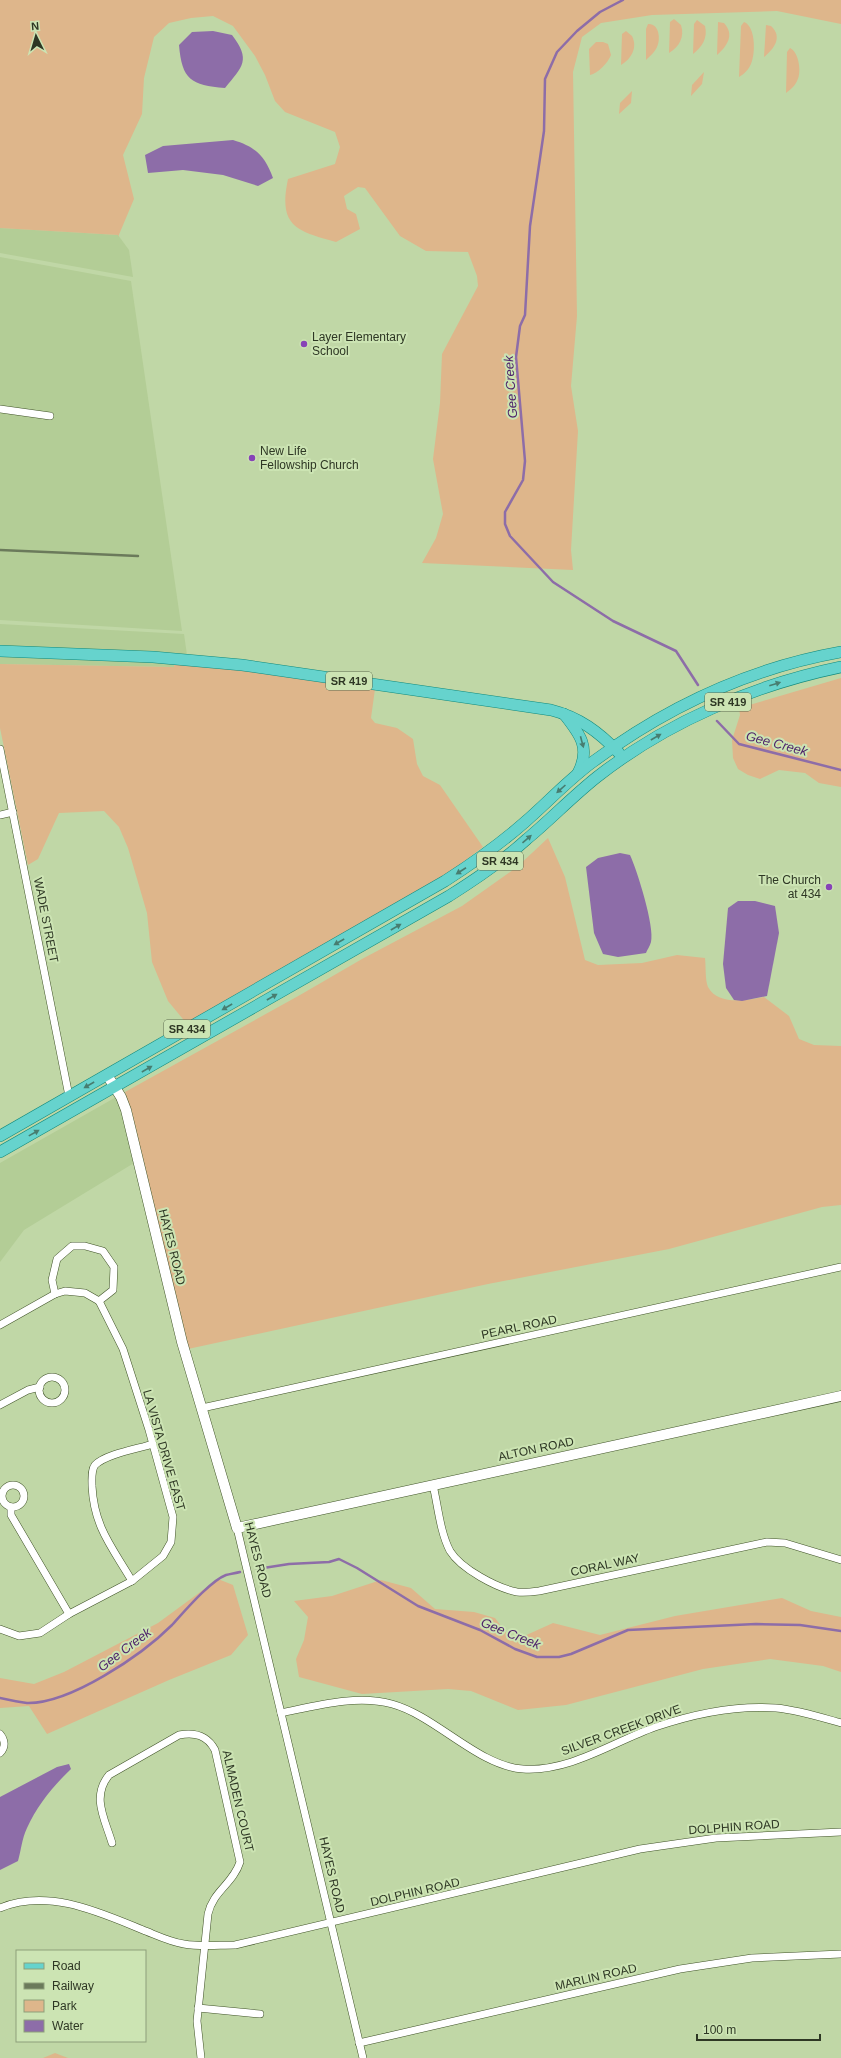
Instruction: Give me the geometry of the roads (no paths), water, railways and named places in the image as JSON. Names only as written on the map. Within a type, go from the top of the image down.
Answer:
[{"type":"main road","name":"SR 419","points":[[0,651],[153,657],[238,664],[564,713],[587,724],[614,747],[623,757],[662,734],[736,698],[800,676],[841,667]]},
{"type":"main road","name":"SR 419","points":[[614,747],[655,720],[730,684],[778,666],[841,652]]},
{"type":"main road","points":[[564,713],[582,739],[584,757],[577,775]]},
{"type":"main road","name":"SR 434","points":[[0,1136],[376,921],[470,865],[515,830],[577,775],[614,747]]},
{"type":"main road","name":"SR 434","points":[[0,1152],[449,896],[481,875],[527,840],[597,777],[623,757]]},
{"type":"main road","points":[[362,946],[373,932],[376,921]]},
{"type":"street","points":[[0,409],[50,416]]},
{"type":"street","name":"WADE STREET","points":[[0,749],[69,1096]]},
{"type":"street","points":[[0,815],[13,812]]},
{"type":"street","name":"HAYES ROAD","points":[[107,1075],[116,1087],[126,1110],[182,1342],[238,1528],[363,2058]]},
{"type":"street","points":[[0,1325],[55,1294],[65,1291],[85,1293],[99,1301],[113,1290],[114,1267],[104,1251],[85,1246],[72,1246],[57,1259],[52,1280],[55,1294]]},
{"type":"street","name":"PEARL ROAD","points":[[202,1408],[841,1267]]},
{"type":"street","name":"LA VISTA DRIVE EAST","points":[[0,1629],[19,1636],[40,1633],[69,1614],[132,1581],[163,1556],[171,1542],[173,1517],[153,1444],[123,1349],[99,1301]]},
{"type":"street","points":[[0,1405],[28,1390],[40,1386]]},
{"type":"street","name":"ALTON ROAD","points":[[238,1528],[841,1396]]},
{"type":"street","points":[[132,1581],[99,1525],[93,1506],[92,1476],[94,1466],[103,1459],[153,1444]]},
{"type":"street","name":"CORAL WAY","points":[[434,1485],[445,1535],[450,1550],[458,1561],[491,1582],[505,1589],[519,1592],[539,1591],[767,1542],[785,1543],[841,1560]]},
{"type":"street","points":[[10,1507],[11,1515],[69,1614]]},
{"type":"street","name":"SILVER CREEK DRIVE","points":[[281,1713],[355,1701],[391,1704],[410,1711],[505,1766],[524,1769],[564,1763],[591,1754],[654,1727],[711,1712],[742,1708],[776,1708],[841,1722]]},
{"type":"street","name":"ALMADEN COURT","points":[[112,1843],[99,1793],[103,1783],[109,1776],[179,1735],[191,1733],[202,1736],[210,1742],[215,1750],[240,1862],[237,1872],[210,1903],[205,1946]]},
{"type":"street","points":[[0,1734],[4,1741],[4,1746],[0,1753]]},
{"type":"street","name":"DOLPHIN ROAD","points":[[0,1908],[22,1902],[59,1902],[100,1913],[168,1940],[184,1944],[205,1946],[250,1942],[640,1849],[716,1838],[841,1832]]},
{"type":"street","points":[[201,2058],[197,2038],[198,2008],[205,1946]]},
{"type":"street","name":"MARLIN ROAD","points":[[359,2043],[680,1969],[752,1958],[841,1954]]},
{"type":"street","points":[[198,2008],[260,2014]]},
{"type":"water","points":[[213,31],[232,35],[238,44],[243,57],[240,68],[225,88],[204,85],[190,78],[186,73],[180,57],[179,45],[192,32]]},
{"type":"water","points":[[233,140],[254,149],[259,153],[267,164],[273,178],[258,186],[223,175],[183,170],[148,173],[145,155],[163,146]]},
{"type":"water","points":[[620,853],[630,855],[633,862],[645,898],[652,935],[651,942],[646,953],[618,957],[603,954],[594,933],[586,867],[598,858]]},
{"type":"water","points":[[738,901],[755,901],[775,906],[779,933],[767,996],[742,1001],[734,1000],[726,988],[723,964],[728,908]]},
{"type":"water","points":[[69,1764],[71,1769],[46,1797],[31,1820],[24,1836],[18,1861],[0,1870],[0,1797],[57,1767]]},
{"type":"waterway","name":"Gee Creek","points":[[623,0],[600,12],[577,31],[557,52],[545,79],[544,131],[530,226],[525,315],[520,326],[516,357],[525,461],[523,480],[505,512],[505,524],[510,536],[553,582],[613,621],[676,651],[698,685]]},
{"type":"waterway","name":"Gee Creek","points":[[717,721],[739,744],[841,770]]},
{"type":"waterway","name":"Gee Creek","points":[[257,1569],[289,1564],[329,1562],[339,1559],[357,1568],[418,1606],[480,1630],[515,1649],[537,1657],[559,1657],[571,1654],[628,1630],[756,1624],[800,1625],[841,1631]]},
{"type":"waterway","name":"Gee Creek","points":[[0,1698],[27,1703],[44,1701],[84,1687],[104,1676],[143,1650],[172,1625],[198,1597],[220,1578],[240,1572]]},
{"type":"railway","points":[[0,550],[138,556]]},
{"type":"place","name":"Layer Elementary School","points":[[304,344]]},
{"type":"place","name":"New Life Fellowship Church","points":[[252,458]]},
{"type":"place","name":"The Church at 434","points":[[829,887]]}]
